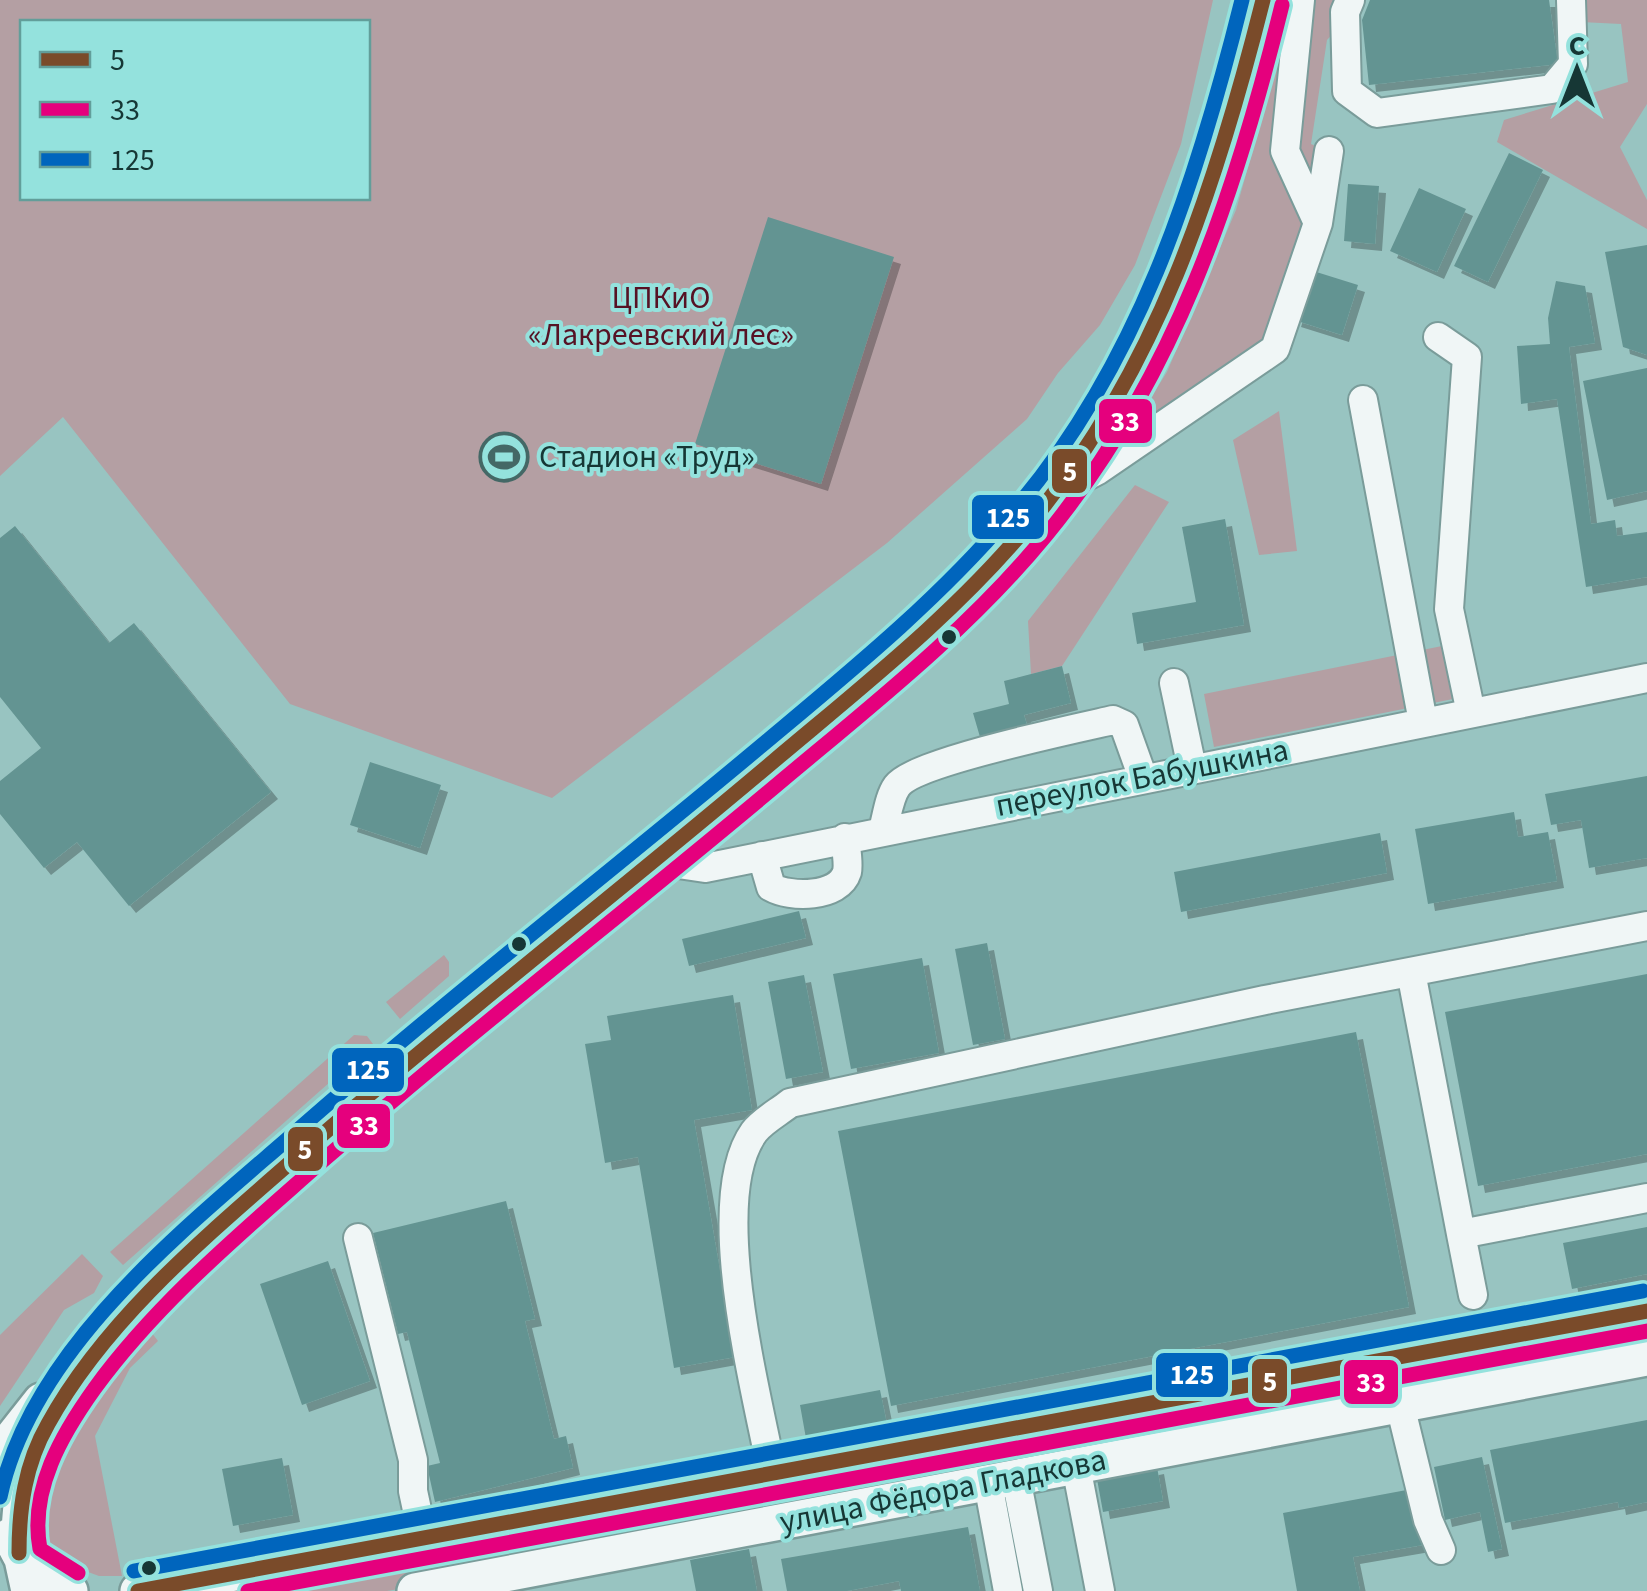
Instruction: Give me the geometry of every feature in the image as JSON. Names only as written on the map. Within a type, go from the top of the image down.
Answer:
[{"type":"main road","points":[[70,1591],[44,1579],[18,1557],[20,1500],[38,1444],[56,1409],[104,1347],[230,1217],[649,855],[953,576],[1010,516],[1052,461],[1133,325],[1166,246],[1217,101],[1240,0]]},
{"type":"main road","points":[[0,1453],[126,1294],[221,1198],[316,1111],[649,855],[912,644],[991,566],[1056,492],[1139,362],[1174,284],[1210,195],[1263,0]]},
{"type":"main road","name":"улица Фёдора Гладкова","points":[[138,1591],[1647,1311]]},
{"type":"main road","name":"улица Фёдора Гладкова","points":[[450,1587],[547,1579],[782,1522],[1647,1358]]},
{"type":"main road","points":[[772,1473],[782,1522]]},
{"type":"main road","points":[[430,1536],[450,1587]]},
{"type":"lane","points":[[1300,0],[1285,151],[1318,223]]},
{"type":"lane","points":[[1350,0],[1344,12],[1346,91],[1378,113],[1552,89],[1572,64],[1571,0]]},
{"type":"lane","points":[[1056,492],[1098,470],[1274,348],[1318,223],[1330,151]]},
{"type":"lane","points":[[1438,338],[1468,357],[1449,609],[1471,713]]},
{"type":"lane","points":[[1363,400],[1424,722]]},
{"type":"lane","name":"переулок Бабушкина","points":[[649,855],[705,868],[1647,678]]},
{"type":"lane","points":[[1174,683],[1192,768]]},
{"type":"lane","points":[[883,830],[892,798],[905,779],[1014,741],[1113,720],[1124,725],[1143,778]]},
{"type":"lane","points":[[762,856],[771,887],[782,893],[827,889],[841,882],[848,870],[845,838]]},
{"type":"lane","points":[[772,1473],[738,1294],[733,1189],[754,1132],[790,1103],[1647,926]]},
{"type":"lane","points":[[1411,972],[1473,1295]]},
{"type":"lane","points":[[1462,1234],[1647,1198]]},
{"type":"lane","points":[[358,1238],[414,1460],[414,1491],[430,1536]]},
{"type":"lane","points":[[1400,1405],[1428,1520],[1441,1550]]},
{"type":"lane","points":[[1076,1466],[1100,1591]]},
{"type":"lane","points":[[1002,1480],[1008,1591]]},
{"type":"lane","points":[[1002,1480],[1038,1591]]},
{"type":"green space","name":"ЦПКиО «Лакреевский лес»","points":[[0,0],[1213,0],[1181,144],[1135,265],[1100,325],[1058,373],[1027,419],[887,543],[552,798],[290,704],[63,417],[0,476]]},
{"type":"green space","points":[[1308,0],[1333,0],[1336,30],[1327,40],[1311,144],[1320,148],[1318,192],[1291,145]]},
{"type":"green space","points":[[1577,0],[1647,0],[1647,104],[1620,147],[1647,200],[1647,229],[1497,142],[1504,120],[1628,82],[1621,24],[1581,22]]},
{"type":"green space","points":[[1293,7],[1272,147],[1302,216],[1301,237],[1269,339],[1121,445],[1167,372],[1236,210]]},
{"type":"green space","points":[[1279,411],[1297,551],[1259,555],[1233,440]]},
{"type":"green space","points":[[1135,485],[1169,502],[1062,666],[1031,674],[1028,621]]},
{"type":"green space","points":[[1442,646],[1453,699],[1214,747],[1204,694]]},
{"type":"green space","points":[[444,955],[449,962],[449,976],[400,1019],[386,1002]]},
{"type":"green space","points":[[354,1035],[367,1036],[373,1044],[123,1265],[110,1252]]},
{"type":"green space","points":[[82,1254],[103,1276],[94,1293],[64,1310],[0,1406],[0,1335]]},
{"type":"green space","points":[[142,1320],[158,1341],[130,1368],[95,1436],[122,1576],[99,1576],[69,1565],[44,1543],[35,1522],[48,1438]]},
{"type":"green space","points":[[1647,1321],[1647,1352],[796,1505],[796,1484]]},
{"type":"green space","points":[[758,1489],[766,1508],[481,1568],[476,1558],[479,1543],[489,1552],[655,1518],[658,1504]]},
{"type":"green space","points":[[414,1555],[424,1573],[416,1586],[387,1591],[227,1591]]},
{"type":"building","points":[[1370,0],[1549,0],[1558,64],[1369,85],[1362,20]]},
{"type":"building","points":[[1509,153],[1543,170],[1488,282],[1454,266]]},
{"type":"building","points":[[1348,184],[1379,186],[1375,244],[1344,241]]},
{"type":"building","points":[[1419,188],[1466,209],[1437,272],[1390,251]]},
{"type":"building","points":[[768,217],[894,257],[821,484],[695,444]]},
{"type":"building","points":[[1647,245],[1647,355],[1623,347],[1605,252]]},
{"type":"building","points":[[1310,270],[1358,285],[1342,335],[1294,320]]},
{"type":"building","points":[[1556,281],[1585,286],[1595,343],[1569,347],[1591,524],[1615,520],[1617,536],[1647,532],[1647,577],[1586,587],[1557,399],[1521,404],[1517,346],[1550,344],[1548,318]]},
{"type":"building","points":[[1647,368],[1647,491],[1607,500],[1583,381]]},
{"type":"building","points":[[1225,519],[1244,625],[1137,644],[1132,613],[1196,602],[1182,527]]},
{"type":"building","points":[[15,526],[109,643],[134,623],[271,792],[129,906],[77,842],[44,868],[0,814],[0,781],[41,748],[0,697],[0,538]]},
{"type":"building","points":[[1062,666],[1071,703],[1024,715],[1027,725],[980,737],[973,713],[1009,704],[1004,681]]},
{"type":"building","points":[[370,762],[441,785],[420,848],[350,825]]},
{"type":"building","points":[[1647,776],[1647,858],[1589,868],[1581,820],[1551,825],[1545,794]]},
{"type":"building","points":[[1514,812],[1518,837],[1548,832],[1557,881],[1428,904],[1415,829]]},
{"type":"building","points":[[1380,833],[1387,873],[1181,912],[1174,872]]},
{"type":"building","points":[[799,911],[806,938],[689,966],[682,939]]},
{"type":"building","points":[[987,943],[1005,1039],[973,1045],[955,949]]},
{"type":"building","points":[[922,958],[939,1053],[851,1069],[833,974]]},
{"type":"building","points":[[1647,974],[1647,1154],[1478,1186],[1445,1012]]},
{"type":"building","points":[[804,975],[823,1072],[786,1079],[768,982]]},
{"type":"building","points":[[733,995],[752,1110],[694,1120],[735,1357],[674,1368],[638,1157],[605,1163],[585,1044],[611,1040],[607,1016]]},
{"type":"building","points":[[1356,1032],[1409,1307],[891,1406],[838,1131]]},
{"type":"building","points":[[506,1201],[535,1319],[525,1321],[554,1439],[566,1436],[573,1468],[435,1502],[427,1466],[440,1463],[407,1332],[398,1334],[373,1233]]},
{"type":"building","points":[[1647,1227],[1647,1274],[1572,1289],[1563,1243]]},
{"type":"building","points":[[328,1261],[370,1381],[302,1405],[260,1284]]},
{"type":"building","points":[[880,1390],[888,1429],[807,1444],[800,1405]]},
{"type":"building","points":[[1647,1420],[1647,1502],[1619,1508],[1618,1502],[1505,1523],[1490,1450]]},
{"type":"building","points":[[1482,1457],[1502,1549],[1488,1552],[1480,1512],[1445,1520],[1434,1467]]},
{"type":"building","points":[[282,1458],[293,1515],[233,1526],[222,1469]]},
{"type":"building","points":[[1157,1467],[1163,1501],[1103,1512],[1097,1479]]},
{"type":"building","points":[[1412,1489],[1423,1545],[1353,1557],[1360,1591],[1297,1591],[1283,1513]]},
{"type":"building","points":[[968,1527],[980,1591],[901,1591],[899,1581],[847,1591],[787,1591],[781,1559]]},
{"type":"building","points":[[749,1549],[757,1591],[696,1591],[690,1560]]},
{"type":"transit line","name":"125","points":[[0,1497],[17,1442],[45,1390],[79,1340],[164,1249],[412,1032],[858,664],[952,578],[1010,515],[1055,459],[1127,337],[1182,206],[1242,0]]},
{"type":"transit line","name":"5","points":[[19,1553],[25,1487],[48,1424],[99,1348],[162,1279],[358,1104],[876,675],[972,587],[1031,522],[1075,464],[1113,403],[1176,275],[1224,139],[1263,0]]},
{"type":"transit line","name":"33","points":[[78,1573],[40,1549],[39,1505],[44,1484],[60,1444],[83,1406],[119,1357],[172,1298],[376,1115],[922,662],[987,600],[1047,534],[1092,475],[1131,413],[1195,283],[1243,146],[1282,5]]},
{"type":"transit line","name":"125","points":[[134,1571],[1643,1291]]},
{"type":"transit line","name":"5","points":[[138,1591],[1647,1311]]},
{"type":"transit line","name":"33","points":[[248,1591],[1647,1331]]},
{"type":"place","name":"Стадион «Труд»","points":[[504,457]]}]
